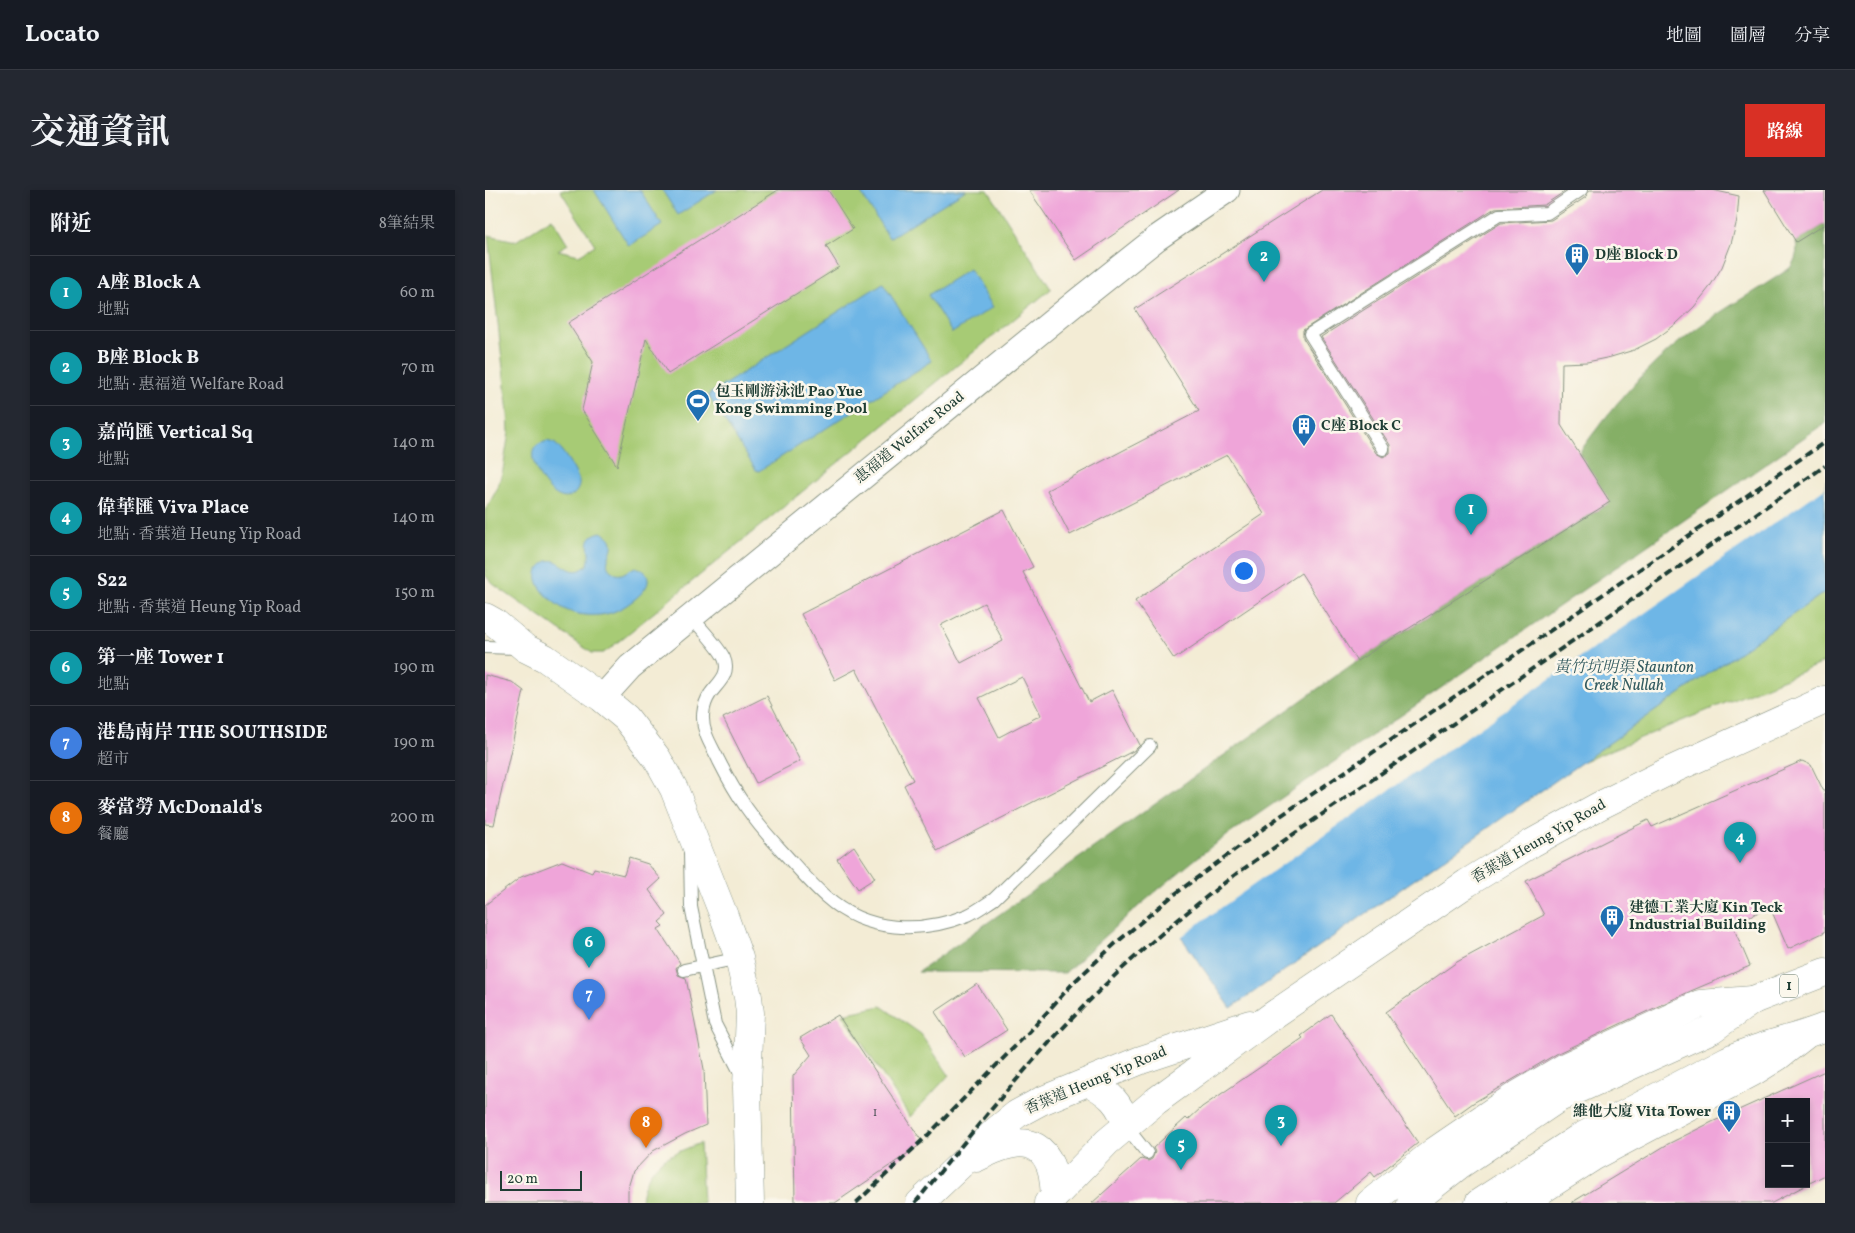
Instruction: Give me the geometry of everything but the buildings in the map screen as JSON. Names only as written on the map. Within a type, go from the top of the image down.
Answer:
[{"type":"main road","points":[[485,617],[494,622],[525,648],[545,658],[603,698],[626,718],[657,758],[674,789],[718,899],[739,958],[750,1013],[747,1087],[750,1203]]},
{"type":"main road","name":"香葉道 Heung Yip Road","points":[[1051,1200],[1076,1173],[1127,1125],[1157,1101],[1272,1016],[1467,883],[1532,843],[1599,806],[1667,772],[1825,700]]},
{"type":"main road","name":"1","points":[[1411,1203],[1503,1135],[1559,1098],[1712,1029],[1753,1000],[1825,972]]},
{"type":"main road","points":[[1370,1203],[1435,1151],[1514,1097],[1565,1067],[1700,1004],[1753,1000]]},
{"type":"main road","name":"香葉道 Heung Yip Road","points":[[920,1203],[997,1130],[1017,1114],[1041,1101],[1141,1060],[1272,1016]]},
{"type":"main road","points":[[1479,1203],[1579,1138],[1726,1061],[1746,1051],[1814,1031]]},
{"type":"main road","points":[[1521,1203],[1593,1157],[1753,1072],[1814,1031]]},
{"type":"main road","points":[[1089,1082],[1113,1097],[1122,1110],[1127,1125]]},
{"type":"main road","points":[[959,1166],[1003,1145],[1021,1142],[1044,1153],[1050,1165],[1051,1200]]},
{"type":"street","name":"惠福道 Welfare Road","points":[[603,698],[630,667],[1079,300],[1157,238],[1227,190]]},
{"type":"lane","points":[[1383,449],[1310,334],[1499,215],[1547,214],[1581,190]]},
{"type":"lane","points":[[691,616],[724,658],[726,669],[723,679],[710,694],[704,707],[702,722],[706,736],[731,785],[751,817],[827,898],[840,908],[870,923],[886,927],[915,928],[943,924],[970,914],[994,899],[1150,746]]},
{"type":"lane","points":[[485,647],[525,648]]},
{"type":"lane","points":[[691,833],[691,907],[715,1024],[747,1087]]},
{"type":"lane","points":[[684,970],[739,958]]},
{"type":"lane","points":[[1127,1125],[1147,1153]]},
{"type":"green space","name":"包玉剛游泳池 Pao Yue Kong Swimming Pool","points":[[560,190],[988,190],[1051,289],[608,650],[603,653],[592,653],[493,584],[485,575],[485,511],[497,489],[503,470],[509,432],[488,235],[516,241],[552,218],[568,244],[558,250],[579,255],[595,245]]},
{"type":"green space","points":[[1825,224],[1825,423],[1212,846],[1174,876],[1065,973],[918,972],[1357,661],[1609,503],[1579,453],[1603,421],[1643,375],[1672,348],[1713,317],[1790,268],[1796,255],[1796,242]]},
{"type":"green space","points":[[1825,592],[1825,662],[1582,762]]},
{"type":"green space","points":[[881,1006],[921,1034],[949,1075],[910,1117],[843,1014]]},
{"type":"green space","points":[[700,1143],[703,1203],[641,1203],[642,1192],[647,1180],[657,1165],[669,1156]]},
{"type":"water","points":[[594,190],[640,190],[662,225],[629,246]]},
{"type":"water","points":[[662,190],[717,190],[678,215]]},
{"type":"water","points":[[859,190],[966,190],[889,238]]},
{"type":"water","points":[[969,269],[993,307],[952,333],[928,295]]},
{"type":"water","points":[[883,283],[932,361],[759,471],[756,470],[708,395]]},
{"type":"water","points":[[547,441],[557,445],[565,455],[579,482],[577,491],[566,498],[558,496],[551,490],[538,473],[534,464],[534,449]]},
{"type":"water","name":"黃竹坑明渠 Staunton Creek Nullah","points":[[1825,480],[1825,592],[1231,1008],[1179,934]]},
{"type":"water","points":[[601,532],[611,539],[612,543],[607,562],[609,569],[614,573],[623,574],[635,567],[641,569],[648,576],[646,588],[624,607],[612,612],[600,615],[587,615],[566,610],[554,602],[542,590],[538,583],[538,570],[548,561],[553,561],[575,571],[580,570],[589,561],[589,539]]},
{"type":"pier","points":[[1825,478],[1825,488],[1303,850],[1179,939],[1177,932]]},
{"type":"railway","points":[[856,1203],[929,1134],[1031,1030],[1074,982],[1116,943],[1171,897],[1279,817],[1825,442]]},
{"type":"railway","points":[[915,1203],[1000,1099],[1067,1024],[1125,966],[1198,904],[1236,874],[1825,466]]},
{"type":"place","name":"D座 Block D","points":[[1577,276]]},
{"type":"place","name":"B座 Block B","points":[[1264,282]]},
{"type":"place","name":"包玉剛游泳池 Pao Yue Kong Swimming Pool","points":[[698,422]]},
{"type":"place","name":"C座 Block C","points":[[1304,447]]},
{"type":"place","name":"A座 Block A","points":[[1471,535]]},
{"type":"place","name":"偉華匯 Viva Place","points":[[1740,863]]},
{"type":"place","name":"建德工業大廈 Kin Teck Industrial Building","points":[[1612,938]]},
{"type":"place","name":"第一座 Tower 1","points":[[589,968]]},
{"type":"place","name":"港島南岸 THE SOUTHSIDE","points":[[589,1020]]},
{"type":"place","name":"維他大廈 Vita Tower","points":[[1729,1133]]},
{"type":"place","name":"嘉尚匯 Vertical Sq","points":[[1281,1146]]},
{"type":"place","name":"麥當勞 McDonald's","points":[[646,1148]]},
{"type":"place","name":"S22","points":[[1181,1170]]}]
